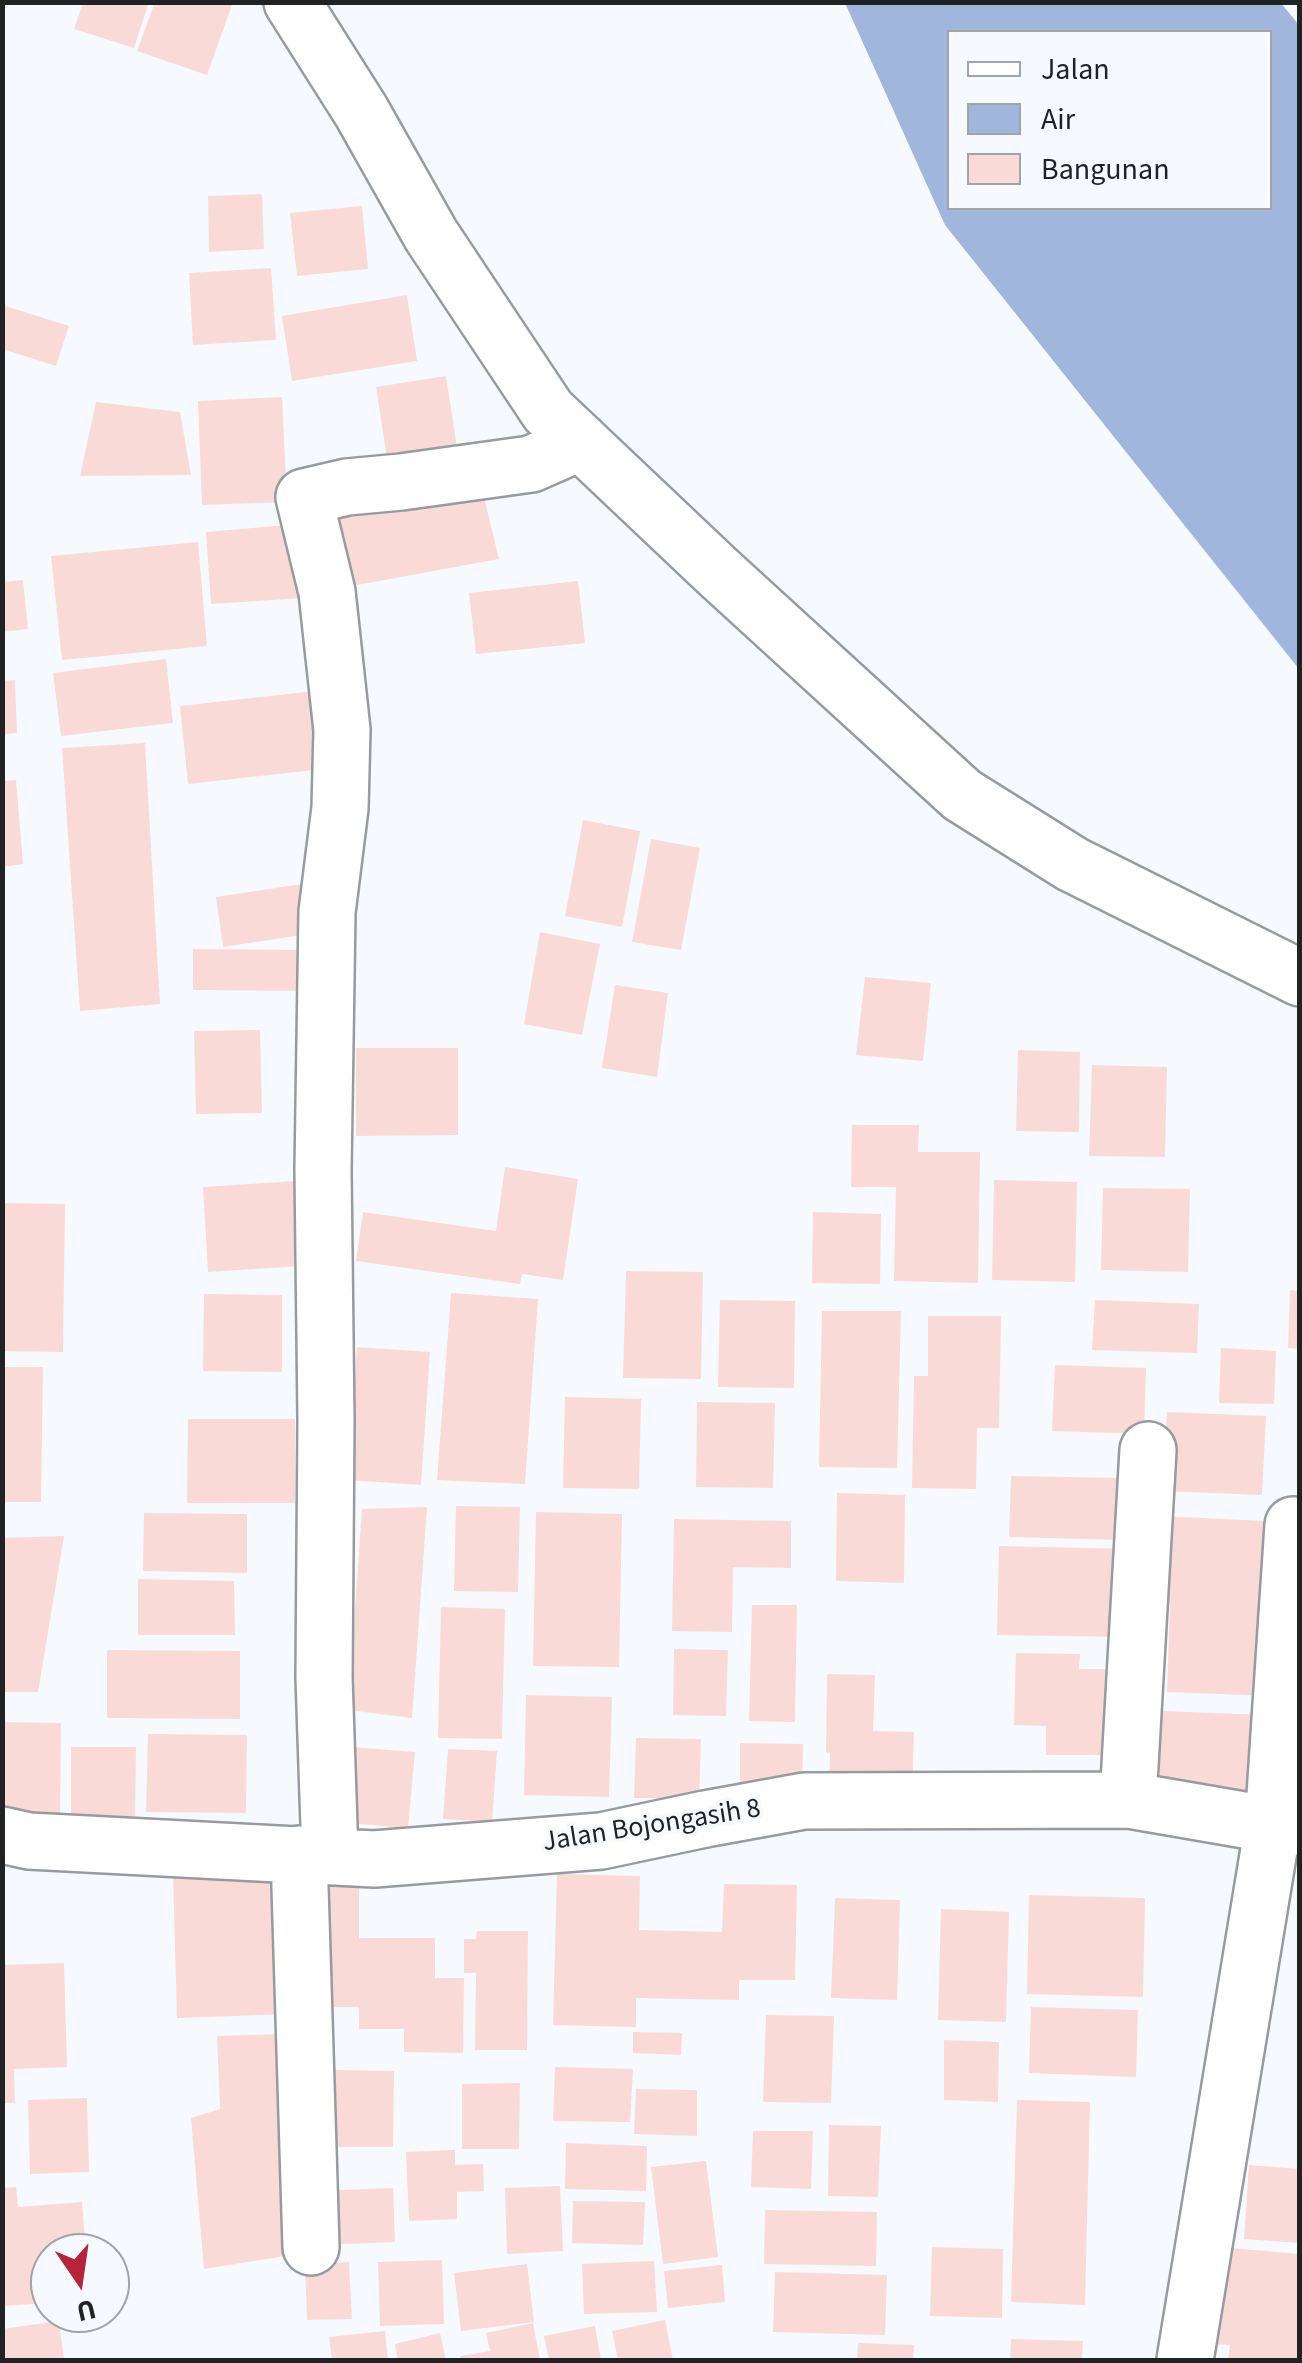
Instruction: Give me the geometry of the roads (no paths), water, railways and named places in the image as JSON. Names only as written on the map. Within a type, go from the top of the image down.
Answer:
[{"type":"street","points":[[292,2],[441,251],[548,411],[962,795],[1072,864],[1300,978]]},
{"type":"street","points":[[311,2247],[314,1855],[324,1677],[327,912],[340,808],[342,730],[327,592],[304,496],[531,464],[581,442]]},
{"type":"street","points":[[1128,1800],[1148,1450]]},
{"type":"street","points":[[1187,2360],[1286,1826],[1293,1525]]},
{"type":"street","name":"Jalan Bojongasih 8","points":[[2,1835],[29,1841],[374,1859],[601,1842],[804,1801],[1128,1800],[1286,1826]]},
{"type":"water","points":[[845,3],[1281,3],[1299,25],[1299,669],[945,225]]}]
